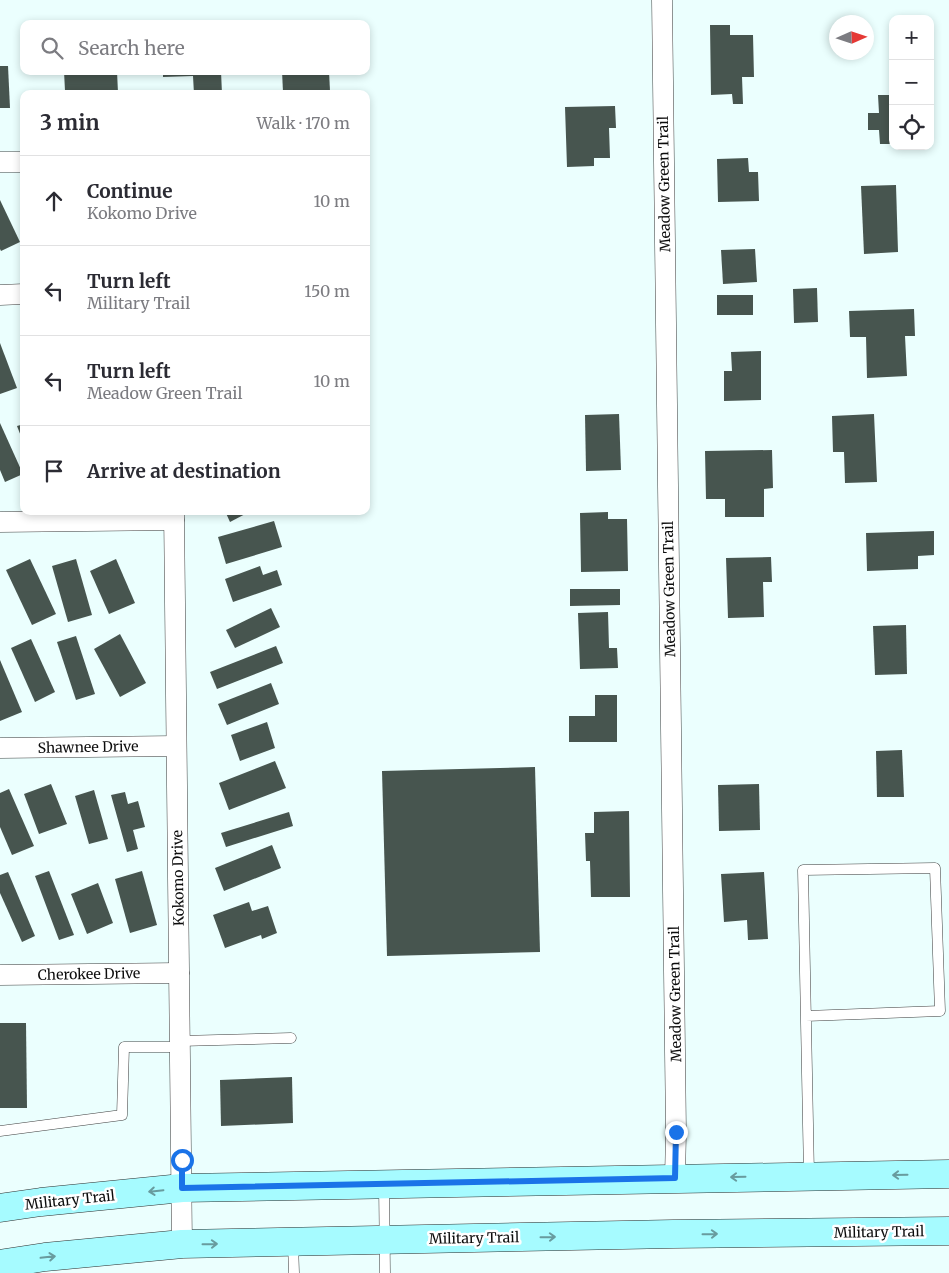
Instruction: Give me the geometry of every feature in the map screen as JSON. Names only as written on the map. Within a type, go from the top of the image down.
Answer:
[{"type":"main road","name":"Military Trail","points":[[0,1208],[182,1188],[949,1174]]},
{"type":"main road","name":"Military Trail","points":[[0,1264],[45,1257],[182,1244],[673,1234],[949,1231]]},
{"type":"street","name":"Meadow Green Trail","points":[[662,0],[676,1132],[675,1178]]},
{"type":"street","points":[[0,162],[20,162]]},
{"type":"street","points":[[0,295],[20,294]]},
{"type":"street","points":[[0,522],[174,516]]},
{"type":"street","name":"Kokomo Drive","points":[[174,516],[182,1244]]},
{"type":"street","name":"Shawnee Drive","points":[[0,748],[176,746]]},
{"type":"street","name":"Cherokee Drive","points":[[0,976],[179,973]]},
{"type":"lane","points":[[806,1016],[940,1012],[935,868],[803,870],[809,1176]]},
{"type":"lane","points":[[938,954],[949,955]]},
{"type":"lane","points":[[0,1131],[122,1115],[124,1047],[291,1038]]},
{"type":"lane","points":[[384,1184],[385,1273]]},
{"type":"lane","points":[[293,1242],[294,1273]]},
{"type":"building","points":[[710,25],[730,25],[730,35],[753,35],[754,77],[742,77],[743,104],[733,104],[732,94],[711,95]]},
{"type":"building","points":[[0,66],[8,66],[10,108],[0,108]]},
{"type":"building","points":[[64,75],[117,75],[118,90],[65,90]]},
{"type":"building","points":[[163,75],[221,75],[222,90],[194,90],[193,76],[163,77]]},
{"type":"building","points":[[282,75],[329,75],[330,90],[283,90]]},
{"type":"building","points":[[878,95],[889,95],[889,144],[880,144],[879,130],[868,130],[868,113],[879,113]]},
{"type":"building","points":[[615,106],[616,128],[609,128],[610,158],[594,158],[594,166],[567,167],[565,107]]},
{"type":"building","points":[[748,158],[749,172],[758,172],[759,201],[718,202],[717,159]]},
{"type":"building","points":[[896,185],[898,252],[864,254],[861,186]]},
{"type":"building","points":[[0,200],[20,242],[1,251],[0,249]]},
{"type":"building","points":[[755,249],[757,282],[723,284],[721,250]]},
{"type":"building","points":[[817,288],[818,322],[794,323],[793,289]]},
{"type":"building","points":[[717,295],[753,295],[753,315],[717,315]]},
{"type":"building","points":[[914,309],[915,336],[905,336],[907,376],[867,378],[866,337],[850,337],[849,311]]},
{"type":"building","points":[[0,343],[17,388],[0,394]]},
{"type":"building","points":[[761,351],[761,400],[724,401],[724,371],[732,371],[731,352]]},
{"type":"building","points":[[619,414],[621,470],[586,471],[585,415]]},
{"type":"building","points":[[874,414],[877,482],[845,483],[844,452],[833,452],[832,416]]},
{"type":"building","points":[[0,423],[20,467],[20,475],[5,482],[0,470]]},
{"type":"building","points":[[772,450],[773,488],[764,489],[764,517],[725,517],[725,499],[706,499],[705,451]]},
{"type":"building","points":[[608,512],[608,519],[627,519],[628,571],[581,572],[580,513]]},
{"type":"building","points":[[227,515],[243,515],[230,522]]},
{"type":"building","points":[[274,521],[282,547],[226,564],[218,537]]},
{"type":"building","points":[[934,531],[934,555],[918,556],[918,569],[867,571],[866,533]]},
{"type":"building","points":[[771,557],[772,582],[763,582],[764,617],[728,618],[726,558]]},
{"type":"building","points":[[30,559],[56,614],[32,625],[6,570]]},
{"type":"building","points":[[76,559],[92,615],[68,622],[52,566]]},
{"type":"building","points":[[116,559],[135,603],[109,614],[90,571]]},
{"type":"building","points":[[260,566],[263,575],[277,570],[282,585],[233,602],[225,579]]},
{"type":"building","points":[[570,589],[620,589],[620,605],[570,606]]},
{"type":"building","points":[[271,608],[280,627],[235,648],[226,630]]},
{"type":"building","points":[[608,612],[609,648],[617,648],[618,668],[580,669],[578,613]]},
{"type":"building","points":[[906,625],[907,674],[875,675],[873,626]]},
{"type":"building","points":[[120,634],[146,683],[120,697],[94,649]]},
{"type":"building","points":[[76,636],[95,694],[76,700],[57,642]]},
{"type":"building","points":[[31,639],[55,692],[35,702],[11,648]]},
{"type":"building","points":[[276,646],[283,663],[217,689],[210,672]]},
{"type":"building","points":[[0,660],[22,712],[0,721]]},
{"type":"building","points":[[271,683],[279,704],[227,725],[218,704]]},
{"type":"building","points":[[595,695],[617,695],[617,742],[569,742],[569,716],[595,716]]},
{"type":"building","points":[[267,722],[275,748],[240,761],[231,735]]},
{"type":"building","points":[[902,750],[904,797],[877,797],[876,751]]},
{"type":"building","points":[[275,761],[286,788],[229,810],[219,783]]},
{"type":"building","points":[[535,767],[540,952],[387,956],[382,771]]},
{"type":"building","points":[[51,784],[67,824],[39,834],[24,794]]},
{"type":"building","points":[[759,784],[760,830],[719,831],[718,785]]},
{"type":"building","points":[[9,789],[34,846],[12,855],[0,827],[0,793]]},
{"type":"building","points":[[94,790],[108,839],[89,844],[75,796]]},
{"type":"building","points":[[125,792],[128,804],[138,801],[145,827],[133,830],[138,849],[127,852],[111,795]]},
{"type":"building","points":[[629,811],[630,897],[591,897],[590,861],[586,861],[585,833],[594,833],[594,812]]},
{"type":"building","points":[[289,812],[293,826],[226,847],[221,833]]},
{"type":"building","points":[[272,845],[281,868],[224,891],[215,868]]},
{"type":"building","points":[[49,871],[74,935],[59,940],[35,876]]},
{"type":"building","points":[[142,871],[157,925],[130,933],[115,879]]},
{"type":"building","points":[[8,872],[35,936],[22,942],[0,893],[0,875]]},
{"type":"building","points":[[764,872],[768,939],[748,940],[747,920],[724,922],[721,874]]},
{"type":"building","points":[[98,883],[113,923],[87,934],[71,894]]},
{"type":"building","points":[[249,902],[252,911],[268,906],[277,933],[262,939],[261,935],[225,948],[213,915]]},
{"type":"building","points":[[0,1023],[26,1023],[27,1108],[0,1108]]},
{"type":"building","points":[[292,1077],[293,1123],[221,1126],[220,1080]]},
{"type":"route","points":[[182,1160],[182,1188],[675,1178],[676,1132]]}]
